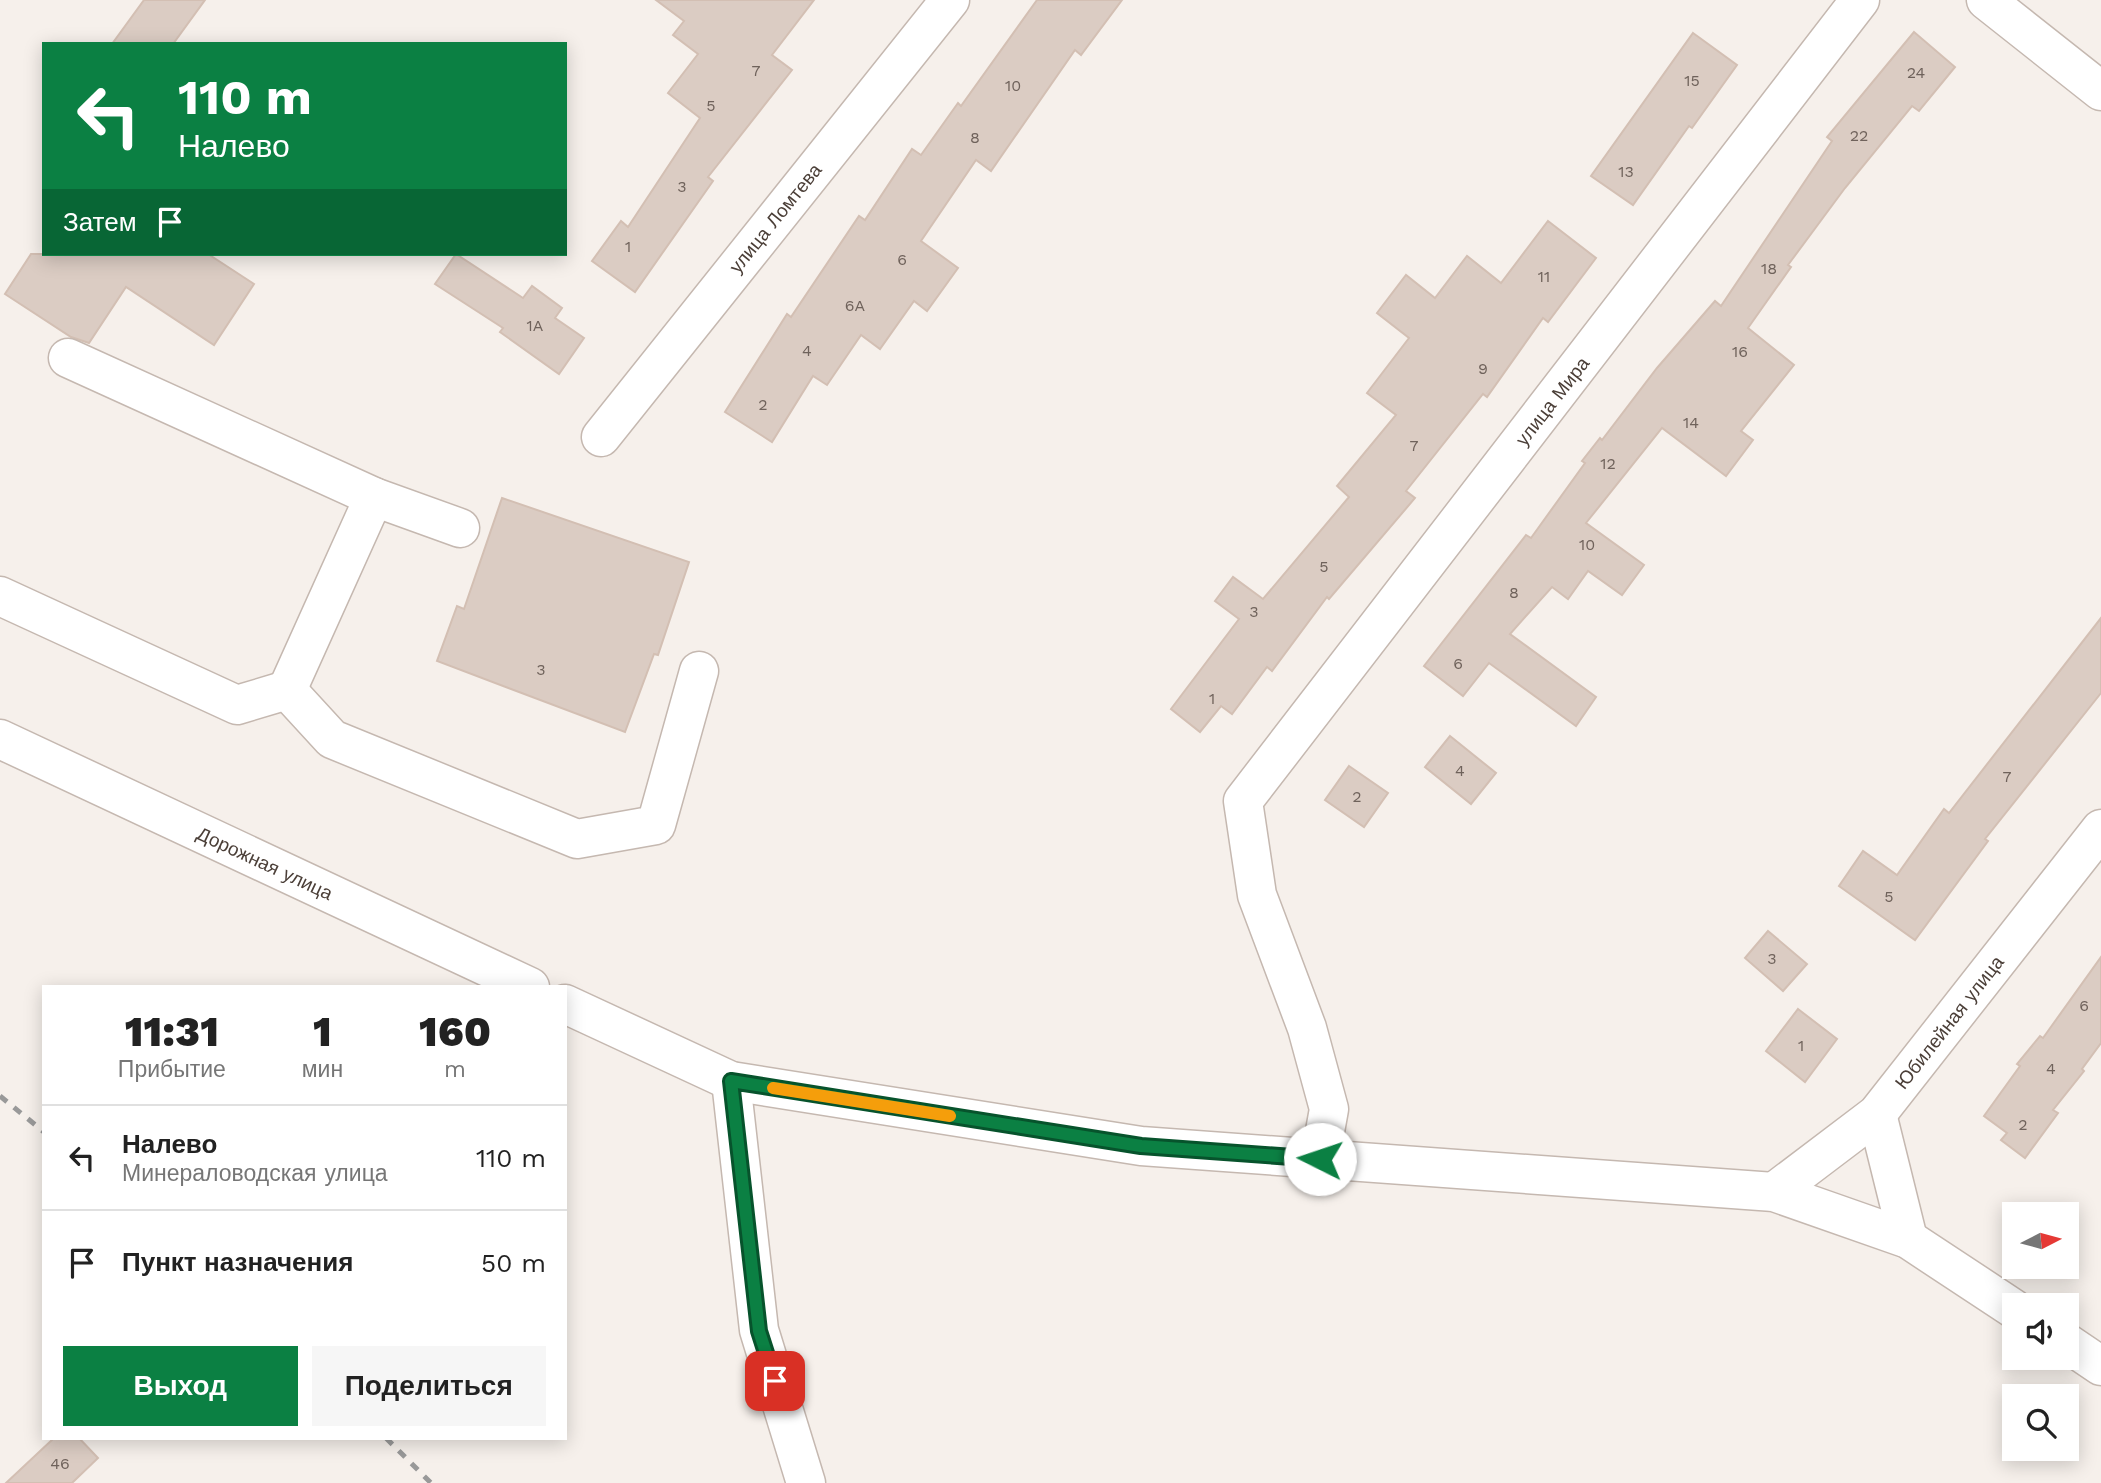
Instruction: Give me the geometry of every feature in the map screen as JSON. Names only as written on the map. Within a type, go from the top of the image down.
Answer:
[{"type":"street","name":"улица Ломтева","points":[[601,437],[950,0]]},
{"type":"street","name":"улица Мира","points":[[1320,1159],[1329,1109],[1307,1028],[1257,895],[1243,801],[1860,0]]},
{"type":"street","points":[[1986,0],[2101,92]]},
{"type":"street","points":[[68,358],[374,497],[460,528]]},
{"type":"street","points":[[0,596],[236,705],[287,690],[374,497]]},
{"type":"street","points":[[287,690],[332,738],[577,839],[656,825],[699,671]]},
{"type":"street","name":"Дорожная улица","points":[[0,739],[526,985]]},
{"type":"street","name":"Юбилейная улица","points":[[1774,1192],[1877,1114],[2101,829]]},
{"type":"street","points":[[567,1005],[731,1081],[1141,1146],[1774,1192],[1908,1239],[2002,1301]]},
{"type":"street","points":[[731,1081],[759,1331],[806,1483]]},
{"type":"street","points":[[1877,1114],[1908,1239]]},
{"type":"street","points":[[2079,1351],[2101,1366]]},
{"type":"building","points":[[144,0],[205,0],[174,42],[113,42]]},
{"type":"building","points":[[656,0],[814,0],[772,55],[792,70],[708,177],[713,181],[635,292],[592,261],[621,221],[628,227],[700,118],[668,93],[698,54],[673,35],[684,21]]},
{"type":"building","points":[[1037,0],[1122,0],[1081,55],[1075,50],[991,171],[976,160],[921,241],[958,268],[927,311],[914,301],[880,349],[861,335],[827,385],[813,376],[772,442],[725,412],[787,314],[791,317],[859,216],[865,220],[912,149],[921,155],[958,103],[961,106]]},
{"type":"building","points":[[1914,32],[1955,67],[1919,111],[1912,106],[1845,188],[1788,265],[1791,267],[1748,328],[1794,365],[1741,431],[1753,440],[1726,476],[1662,428],[1586,523],[1644,565],[1622,595],[1588,571],[1568,599],[1552,587],[1510,634],[1596,697],[1576,726],[1489,663],[1463,696],[1424,666],[1526,535],[1531,538],[1585,463],[1582,461],[1600,438],[1602,440],[1657,368],[1715,301],[1721,306],[1832,141],[1827,137]]},
{"type":"building","points":[[1693,33],[1737,65],[1692,128],[1689,126],[1633,205],[1591,176]]},
{"type":"building","points":[[1548,221],[1596,258],[1548,322],[1543,318],[1487,397],[1483,394],[1406,491],[1415,498],[1329,599],[1327,597],[1272,671],[1267,667],[1232,714],[1221,706],[1200,732],[1171,709],[1239,619],[1215,601],[1233,577],[1263,599],[1349,497],[1337,486],[1396,415],[1367,393],[1409,338],[1377,313],[1406,275],[1435,298],[1467,256],[1501,283]]},
{"type":"building","points":[[31,254],[211,256],[254,284],[214,345],[126,287],[89,343],[71,337],[5,294]]},
{"type":"building","points":[[455,256],[459,256],[523,298],[532,286],[562,308],[555,318],[584,338],[559,374],[500,332],[503,328],[435,284]]},
{"type":"building","points":[[502,498],[689,562],[658,655],[654,654],[625,732],[437,661],[457,606],[464,609]]},
{"type":"building","points":[[2101,618],[2101,693],[1985,839],[1988,841],[1915,940],[1839,886],[1863,851],[1897,875],[1944,809],[1949,813]]},
{"type":"building","points":[[1450,736],[1496,773],[1471,804],[1425,767]]},
{"type":"building","points":[[1349,766],[1388,793],[1364,827],[1325,800]]},
{"type":"building","points":[[1768,931],[1807,964],[1783,991],[1745,958]]},
{"type":"building","points":[[2101,957],[2101,1043],[2082,1069],[2084,1071],[2053,1110],[2058,1113],[2025,1158],[2001,1140],[2007,1133],[1984,1116],[2020,1066],[2017,1064],[2040,1036],[2043,1038]]},
{"type":"building","points":[[1798,1009],[1837,1039],[1805,1082],[1766,1051]]},
{"type":"building","points":[[52,1440],[81,1440],[98,1458],[72,1483],[6,1483]]},
{"type":"railway","points":[[0,1096],[42,1130]]},
{"type":"railway","points":[[388,1440],[431,1483]]},
{"type":"slow traffic","points":[[773,1088],[950,1116]]},
{"type":"route","points":[[775,1381],[759,1331],[731,1081],[1141,1146],[1320,1159]]}]
